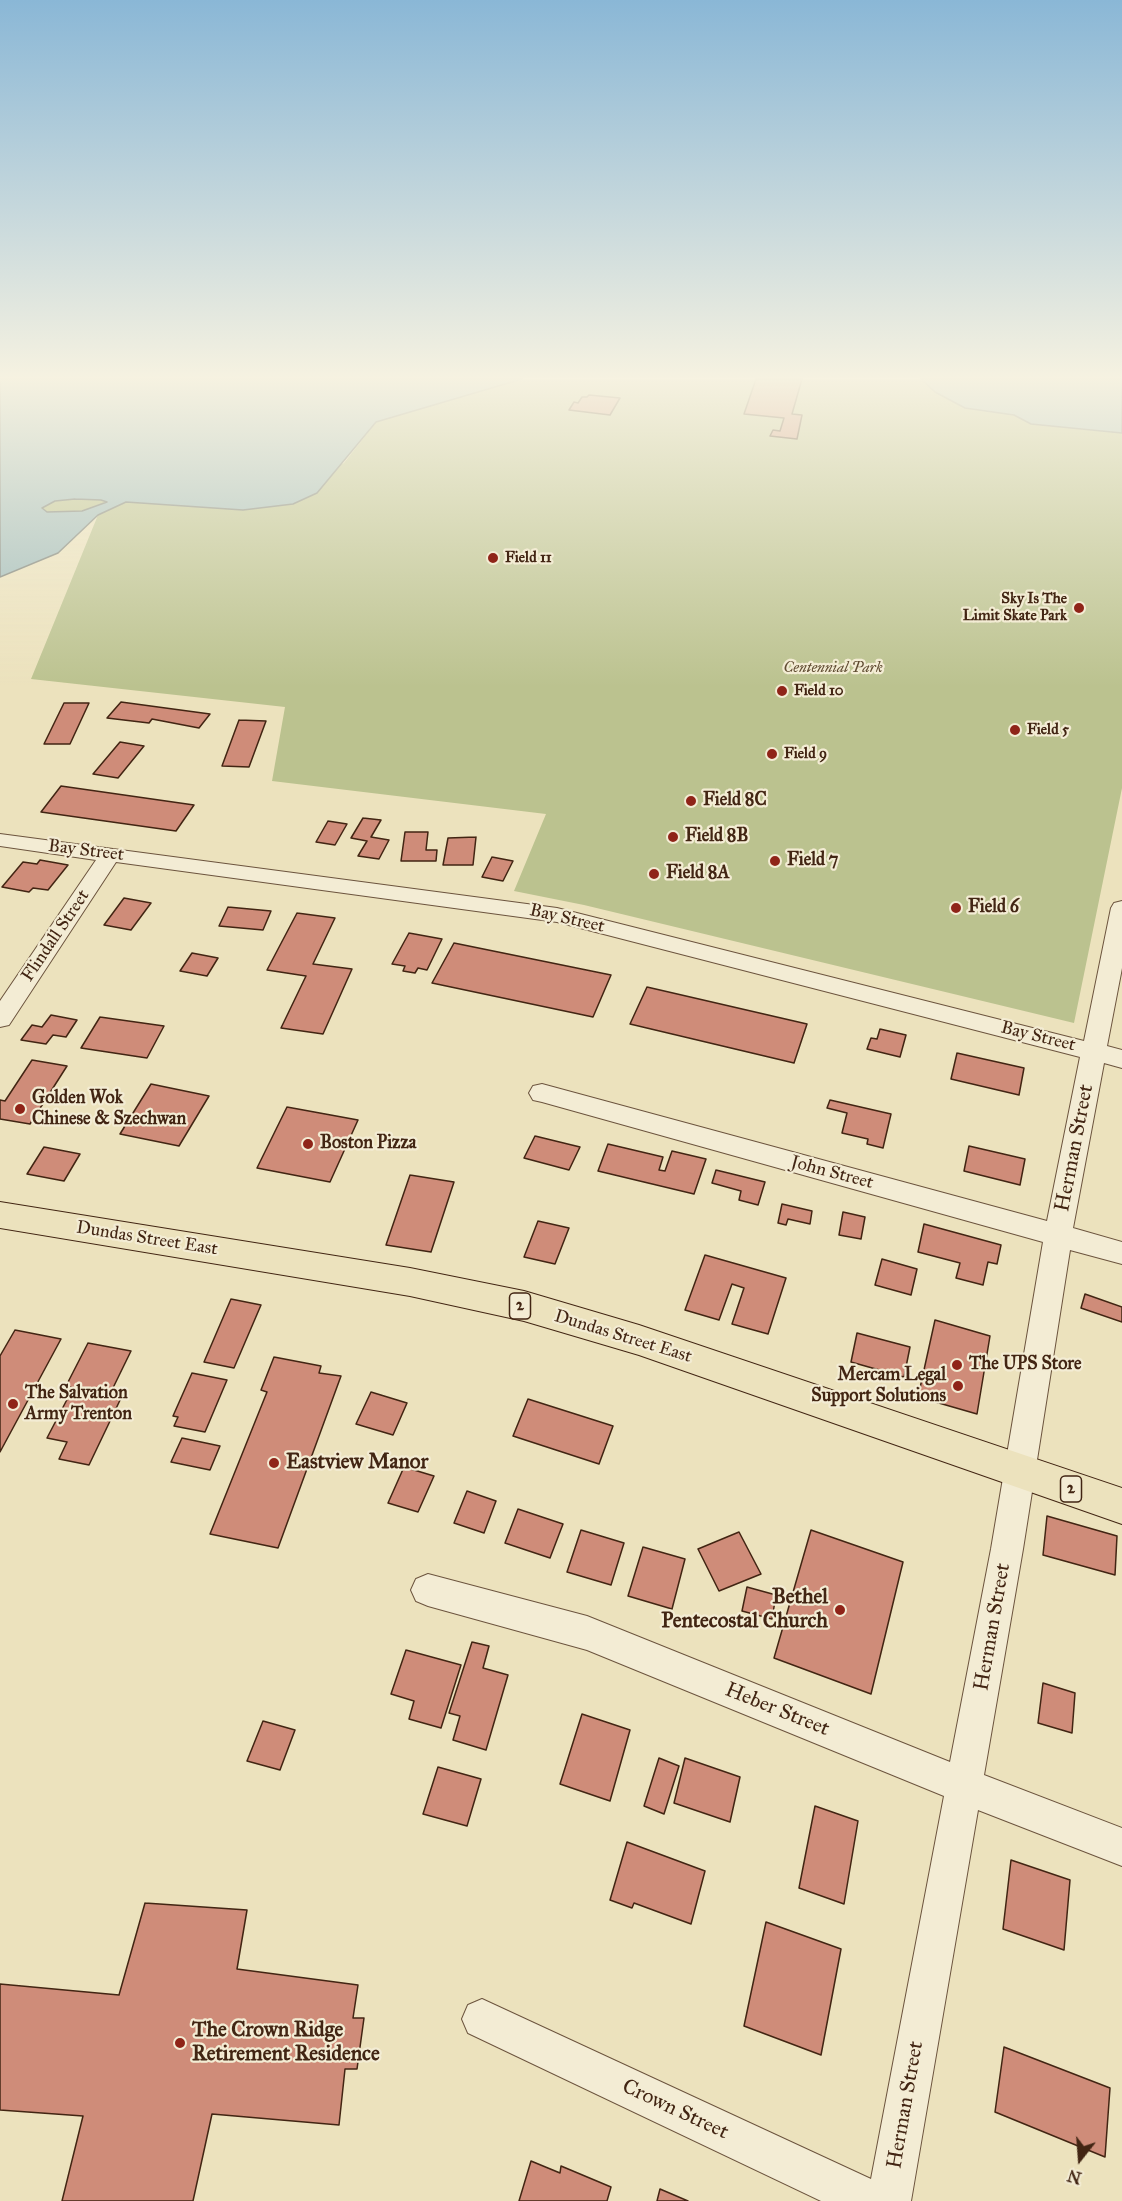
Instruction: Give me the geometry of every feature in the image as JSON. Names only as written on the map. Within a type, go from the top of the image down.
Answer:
[{"type":"main road","name":"Dundas Street East","points":[[0,1215],[410,1282],[524,1306],[639,1340],[1122,1506]]},
{"type":"street","name":"Bay Street","points":[[0,840],[557,915],[1122,1059]]},
{"type":"street","name":"Flindall Street","points":[[0,1019],[111,854]]},
{"type":"street","name":"Herman Street","points":[[889,2201],[1020,1472],[1058,1235],[1122,908]]},
{"type":"street","name":"John Street","points":[[542,1093],[1122,1253]]},
{"type":"street","name":"Heber Street","points":[[428,1590],[587,1633],[965,1786],[1122,1846]]},
{"type":"street","name":"Crown Street","points":[[482,2019],[869,2201]]},
{"type":"green space","name":"Centennial Park","points":[[310,482],[1122,482],[1122,788],[1074,1023],[584,905],[514,891],[546,814],[272,781],[285,707],[31,679],[98,515],[102,512],[126,502],[243,510],[265,506]]},
{"type":"green space","points":[[75,499],[108,502],[82,511],[47,512],[42,508],[55,501]]},
{"type":"water","points":[[0,482],[326,482],[317,493],[293,504],[243,510],[126,502],[98,515],[58,553],[0,577]],"holes":[[[75,499],[107,502],[82,511],[47,512],[42,508],[55,501]]]},
{"type":"building","points":[[121,702],[210,714],[199,728],[152,719],[149,723],[107,718]]},
{"type":"building","points":[[64,703],[89,703],[70,744],[44,744]]},
{"type":"building","points":[[239,720],[266,721],[249,767],[222,766]]},
{"type":"building","points":[[120,742],[144,746],[118,778],[93,774]]},
{"type":"building","points":[[61,786],[194,805],[176,831],[41,812]]},
{"type":"building","points":[[363,818],[381,820],[371,837],[389,840],[379,859],[358,856],[367,841],[351,838]]},
{"type":"building","points":[[328,821],[347,824],[335,845],[316,842]]},
{"type":"building","points":[[405,832],[428,832],[426,850],[437,850],[436,861],[401,861]]},
{"type":"building","points":[[476,837],[473,865],[443,865],[448,838]]},
{"type":"building","points":[[492,857],[513,861],[503,881],[482,877]]},
{"type":"building","points":[[40,860],[68,865],[48,890],[33,888],[29,892],[2,887],[23,862],[37,864]]},
{"type":"building","points":[[124,898],[151,903],[131,930],[104,925]]},
{"type":"building","points":[[228,907],[271,911],[263,930],[219,926]]},
{"type":"building","points":[[297,913],[335,918],[313,964],[352,969],[323,1034],[281,1028],[306,976],[267,970]]},
{"type":"building","points":[[409,933],[442,939],[427,970],[418,968],[415,973],[403,971],[405,966],[392,964]]},
{"type":"building","points":[[454,943],[611,975],[593,1017],[432,983]]},
{"type":"building","points":[[192,953],[218,958],[207,976],[180,971]]},
{"type":"building","points":[[647,987],[807,1024],[794,1063],[630,1024]]},
{"type":"building","points":[[51,1015],[77,1020],[66,1037],[53,1035],[46,1044],[21,1040],[32,1025],[42,1027]]},
{"type":"building","points":[[100,1017],[164,1026],[147,1058],[81,1048]]},
{"type":"building","points":[[880,1029],[906,1035],[900,1057],[867,1049],[871,1038],[877,1039]]},
{"type":"building","points":[[957,1053],[1024,1068],[1019,1095],[951,1079]]},
{"type":"building","points":[[32,1060],[67,1066],[30,1124],[0,1119],[0,1100],[5,1101]]},
{"type":"building","points":[[151,1084],[209,1096],[179,1146],[120,1134]]},
{"type":"building","points":[[830,1100],[891,1114],[883,1148],[867,1144],[868,1139],[842,1133],[847,1113],[827,1108]]},
{"type":"building","name":"Boston Pizza","points":[[287,1107],[358,1120],[330,1182],[257,1168]]},
{"type":"building","points":[[535,1136],[580,1147],[569,1170],[524,1158]]},
{"type":"building","points":[[608,1144],[663,1157],[659,1170],[665,1171],[672,1151],[706,1159],[694,1194],[598,1171]]},
{"type":"building","points":[[969,1146],[1025,1159],[1020,1185],[964,1171]]},
{"type":"building","points":[[44,1147],[80,1154],[64,1181],[27,1174]]},
{"type":"building","points":[[716,1170],[765,1182],[758,1205],[739,1200],[741,1191],[712,1183]]},
{"type":"building","points":[[410,1175],[454,1182],[431,1252],[386,1245]]},
{"type":"building","points":[[782,1204],[812,1211],[810,1224],[788,1219],[786,1225],[778,1223]]},
{"type":"building","points":[[843,1212],[865,1217],[861,1239],[839,1235]]},
{"type":"building","points":[[538,1221],[569,1228],[555,1264],[524,1257]]},
{"type":"building","points":[[924,1224],[1001,1245],[997,1264],[988,1262],[983,1285],[956,1278],[960,1263],[918,1252]]},
{"type":"building","points":[[705,1255],[786,1278],[768,1334],[732,1324],[744,1288],[732,1284],[719,1320],[685,1310]]},
{"type":"building","points":[[882,1259],[917,1269],[911,1295],[875,1285]]},
{"type":"building","points":[[1085,1294],[1122,1307],[1122,1322],[1081,1308]]},
{"type":"building","points":[[231,1299],[261,1305],[234,1368],[204,1362]]},
{"type":"building","points":[[935,1320],[990,1336],[977,1414],[918,1397]]},
{"type":"building","name":"The Salvation Army Trenton","points":[[15,1330],[61,1339],[0,1452],[0,1356]]},
{"type":"building","points":[[857,1333],[910,1347],[904,1377],[851,1362]]},
{"type":"building","points":[[88,1343],[131,1351],[110,1394],[122,1396],[89,1465],[59,1459],[67,1442],[47,1438],[73,1388],[66,1386]]},
{"type":"building","name":"Eastview Manor","points":[[274,1357],[321,1366],[319,1373],[341,1376],[278,1548],[210,1534],[267,1392],[261,1390]]},
{"type":"building","points":[[192,1373],[227,1380],[205,1432],[174,1426],[178,1417],[173,1416]]},
{"type":"building","points":[[371,1392],[407,1403],[393,1435],[356,1424]]},
{"type":"building","points":[[528,1399],[613,1426],[599,1464],[513,1436]]},
{"type":"building","points":[[182,1438],[220,1446],[210,1470],[171,1462]]},
{"type":"building","points":[[404,1467],[434,1476],[418,1512],[388,1503]]},
{"type":"building","points":[[467,1491],[496,1501],[484,1533],[454,1523]]},
{"type":"building","points":[[518,1509],[563,1524],[550,1558],[505,1543]]},
{"type":"building","points":[[1047,1516],[1117,1536],[1115,1575],[1043,1555]]},
{"type":"building","points":[[581,1530],[624,1543],[611,1585],[567,1572]]},
{"type":"building","name":"Bethel Pentecostal Church","points":[[811,1530],[903,1562],[871,1694],[774,1658]]},
{"type":"building","points":[[739,1532],[761,1574],[719,1591],[698,1549]]},
{"type":"building","points":[[643,1547],[685,1559],[672,1609],[628,1596]]},
{"type":"building","points":[[747,1587],[776,1595],[772,1619],[742,1611]]},
{"type":"building","points":[[472,1642],[489,1646],[483,1668],[508,1675],[486,1750],[453,1740],[460,1716],[449,1713]]},
{"type":"building","points":[[406,1650],[461,1665],[441,1728],[409,1719],[414,1701],[391,1694]]},
{"type":"building","points":[[1043,1683],[1075,1693],[1072,1733],[1038,1723]]},
{"type":"building","points":[[582,1714],[630,1730],[610,1801],[560,1784]]},
{"type":"building","points":[[263,1721],[295,1730],[280,1770],[247,1761]]},
{"type":"building","points":[[659,1758],[679,1766],[664,1814],[644,1806]]},
{"type":"building","points":[[685,1758],[740,1777],[730,1822],[674,1803]]},
{"type":"building","points":[[438,1767],[481,1779],[467,1826],[423,1814]]},
{"type":"building","points":[[815,1806],[858,1821],[844,1904],[799,1888]]},
{"type":"building","points":[[627,1842],[705,1871],[691,1924],[634,1903],[632,1908],[610,1900]]},
{"type":"building","points":[[1011,1860],[1070,1880],[1064,1950],[1003,1929]]},
{"type":"building","name":"The Crown Ridge Retirement Residence","points":[[145,1903],[247,1910],[237,1969],[358,1985],[353,2018],[364,2018],[357,2069],[345,2069],[339,2125],[212,2114],[193,2201],[62,2201],[83,2116],[0,2110],[0,1984],[119,1995]]},
{"type":"building","points":[[766,1922],[841,1949],[821,2055],[744,2026]]},
{"type":"building","points":[[1004,2047],[1110,2088],[1105,2157],[995,2112]]},
{"type":"building","points":[[531,2161],[560,2173],[561,2166],[611,2187],[607,2201],[519,2201]]},
{"type":"building","points":[[660,2189],[688,2201],[657,2201]]},
{"type":"place","name":"Field 11","points":[[493,558]]},
{"type":"place","name":"Sky Is The Limit Skate Park","points":[[1079,608]]},
{"type":"place","name":"Field 10","points":[[782,691]]},
{"type":"place","name":"Field 5","points":[[1015,730]]},
{"type":"place","name":"Field 9","points":[[772,754]]},
{"type":"place","name":"Field 8C","points":[[691,801]]},
{"type":"place","name":"Field 8B","points":[[673,837]]},
{"type":"place","name":"Field 7","points":[[775,861]]},
{"type":"place","name":"Field 8A","points":[[654,874]]},
{"type":"place","name":"Field 6","points":[[956,908]]},
{"type":"place","name":"Golden Wok Chinese & Szechwan","points":[[20,1109]]},
{"type":"place","name":"Boston Pizza","points":[[308,1144]]},
{"type":"place","name":"The UPS Store","points":[[957,1365]]},
{"type":"place","name":"Mercam Legal Support Solutions","points":[[958,1386]]},
{"type":"place","name":"The Salvation Army Trenton","points":[[13,1404]]},
{"type":"place","name":"Eastview Manor","points":[[274,1463]]},
{"type":"place","name":"Bethel Pentecostal Church","points":[[840,1610]]},
{"type":"place","name":"The Crown Ridge Retirement Residence","points":[[180,2043]]}]
